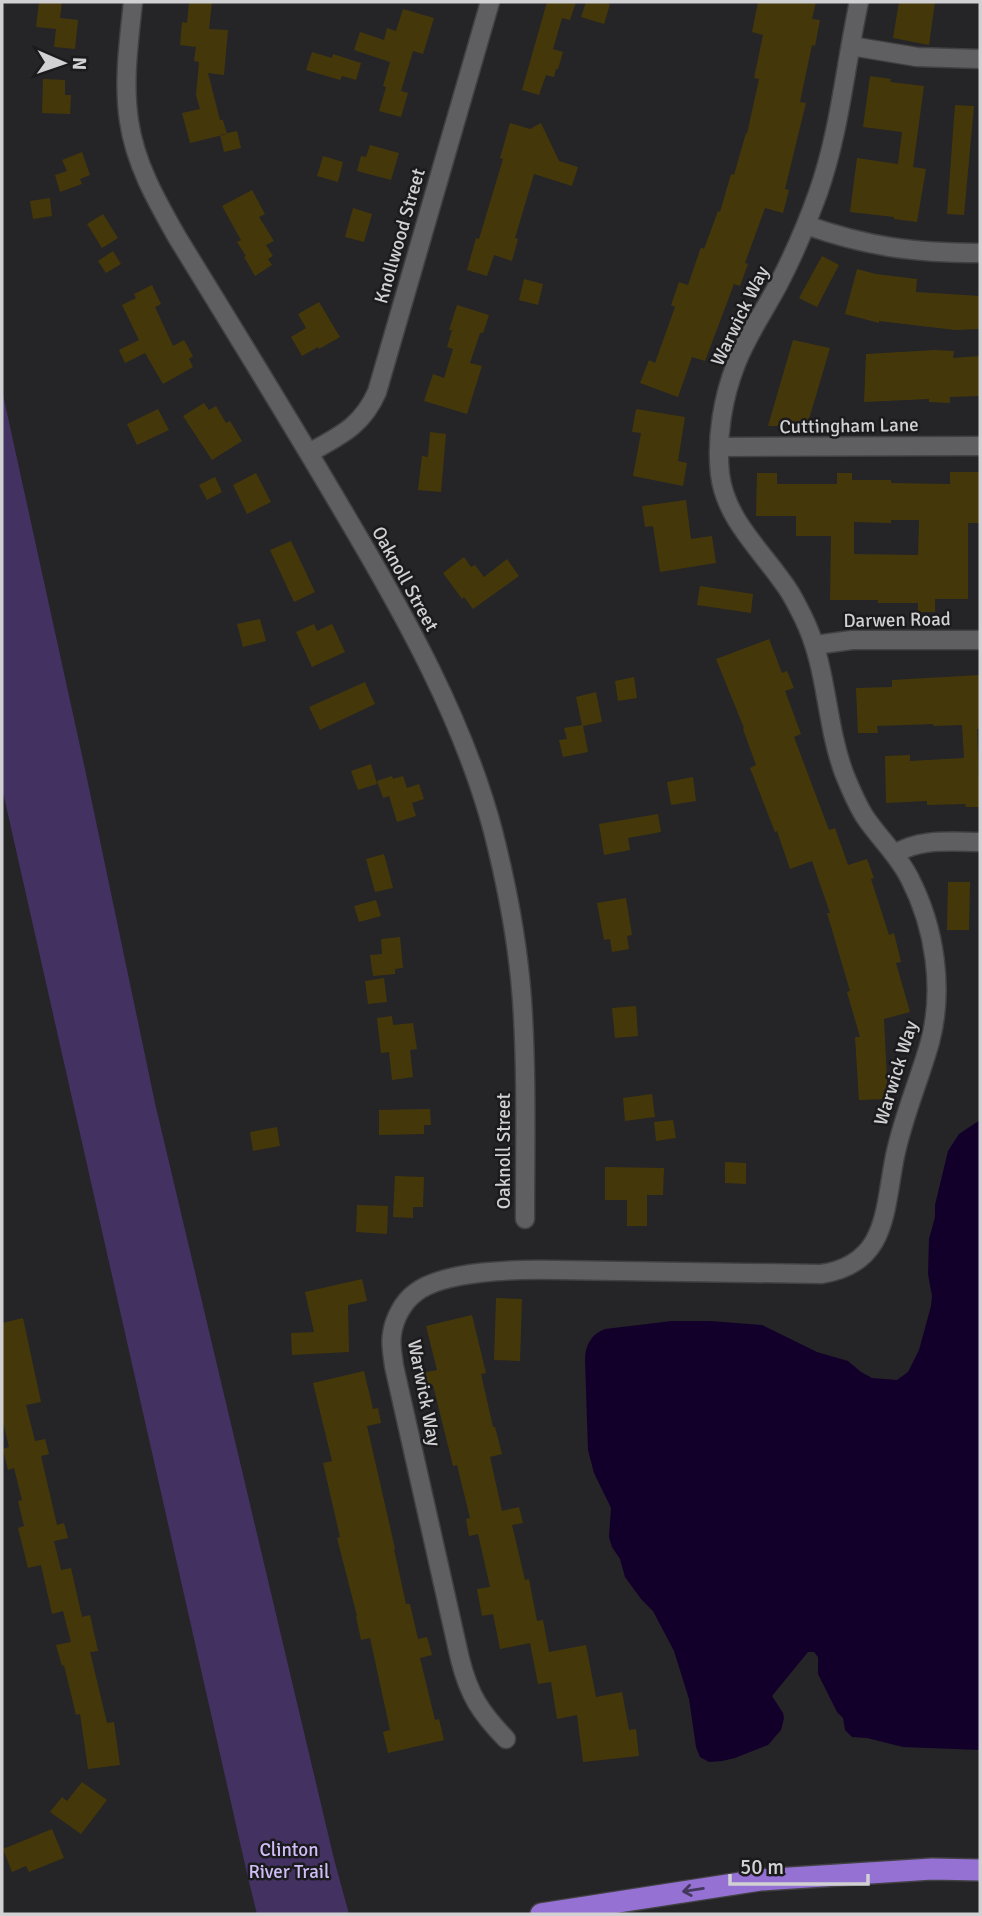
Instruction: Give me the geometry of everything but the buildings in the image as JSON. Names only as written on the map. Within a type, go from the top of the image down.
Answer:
[{"type":"highway","points":[[541,1914],[760,1880],[932,1869],[980,1870]]},
{"type":"street","name":"Oaknoll Street","points":[[133,2],[127,59],[127,95],[132,135],[145,175],[177,237],[370,556],[417,644],[473,767],[490,821],[513,923],[522,998],[525,1064],[525,1219]]},
{"type":"street","name":"Knollwood Street","points":[[309,453],[360,420],[377,392],[490,2]]},
{"type":"street","name":"Warwick Way","points":[[506,1738],[485,1718],[466,1684],[394,1366],[392,1335],[397,1316],[416,1292],[429,1284],[489,1273],[557,1269],[821,1274],[836,1272],[859,1260],[877,1239],[883,1224],[897,1143],[931,1039],[937,989],[931,937],[915,889],[905,868],[866,819],[849,785],[835,744],[823,671],[807,624],[785,584],[741,529],[732,513],[720,475],[719,447],[723,412],[736,363],[779,284],[806,225],[828,164],[842,104],[859,2]]},
{"type":"street","points":[[851,46],[917,57],[980,59]]},
{"type":"street","points":[[806,225],[882,247],[980,253]]},
{"type":"street","name":"Cuttingham Lane","points":[[719,447],[980,446]]},
{"type":"street","name":"Darwen Road","points":[[815,645],[852,640],[980,640]]},
{"type":"street","points":[[895,854],[911,845],[980,842]]},
{"type":"green space","name":"Clinton River Trail","points":[[2,390],[155,1103],[349,1914],[257,1914],[248,1878],[2,788]]},
{"type":"shaded area","points":[[980,1120],[980,1750],[903,1747],[852,1737],[845,1730],[843,1718],[837,1712],[818,1674],[818,1657],[814,1652],[808,1652],[772,1696],[784,1718],[781,1730],[768,1745],[735,1758],[709,1762],[700,1757],[696,1747],[689,1699],[674,1651],[653,1611],[625,1577],[609,1537],[611,1508],[594,1473],[588,1450],[585,1360],[588,1345],[596,1334],[605,1329],[672,1321],[762,1325],[817,1352],[848,1361],[872,1378],[897,1380],[908,1372],[919,1350],[931,1306],[929,1239],[948,1151],[959,1134]]}]
